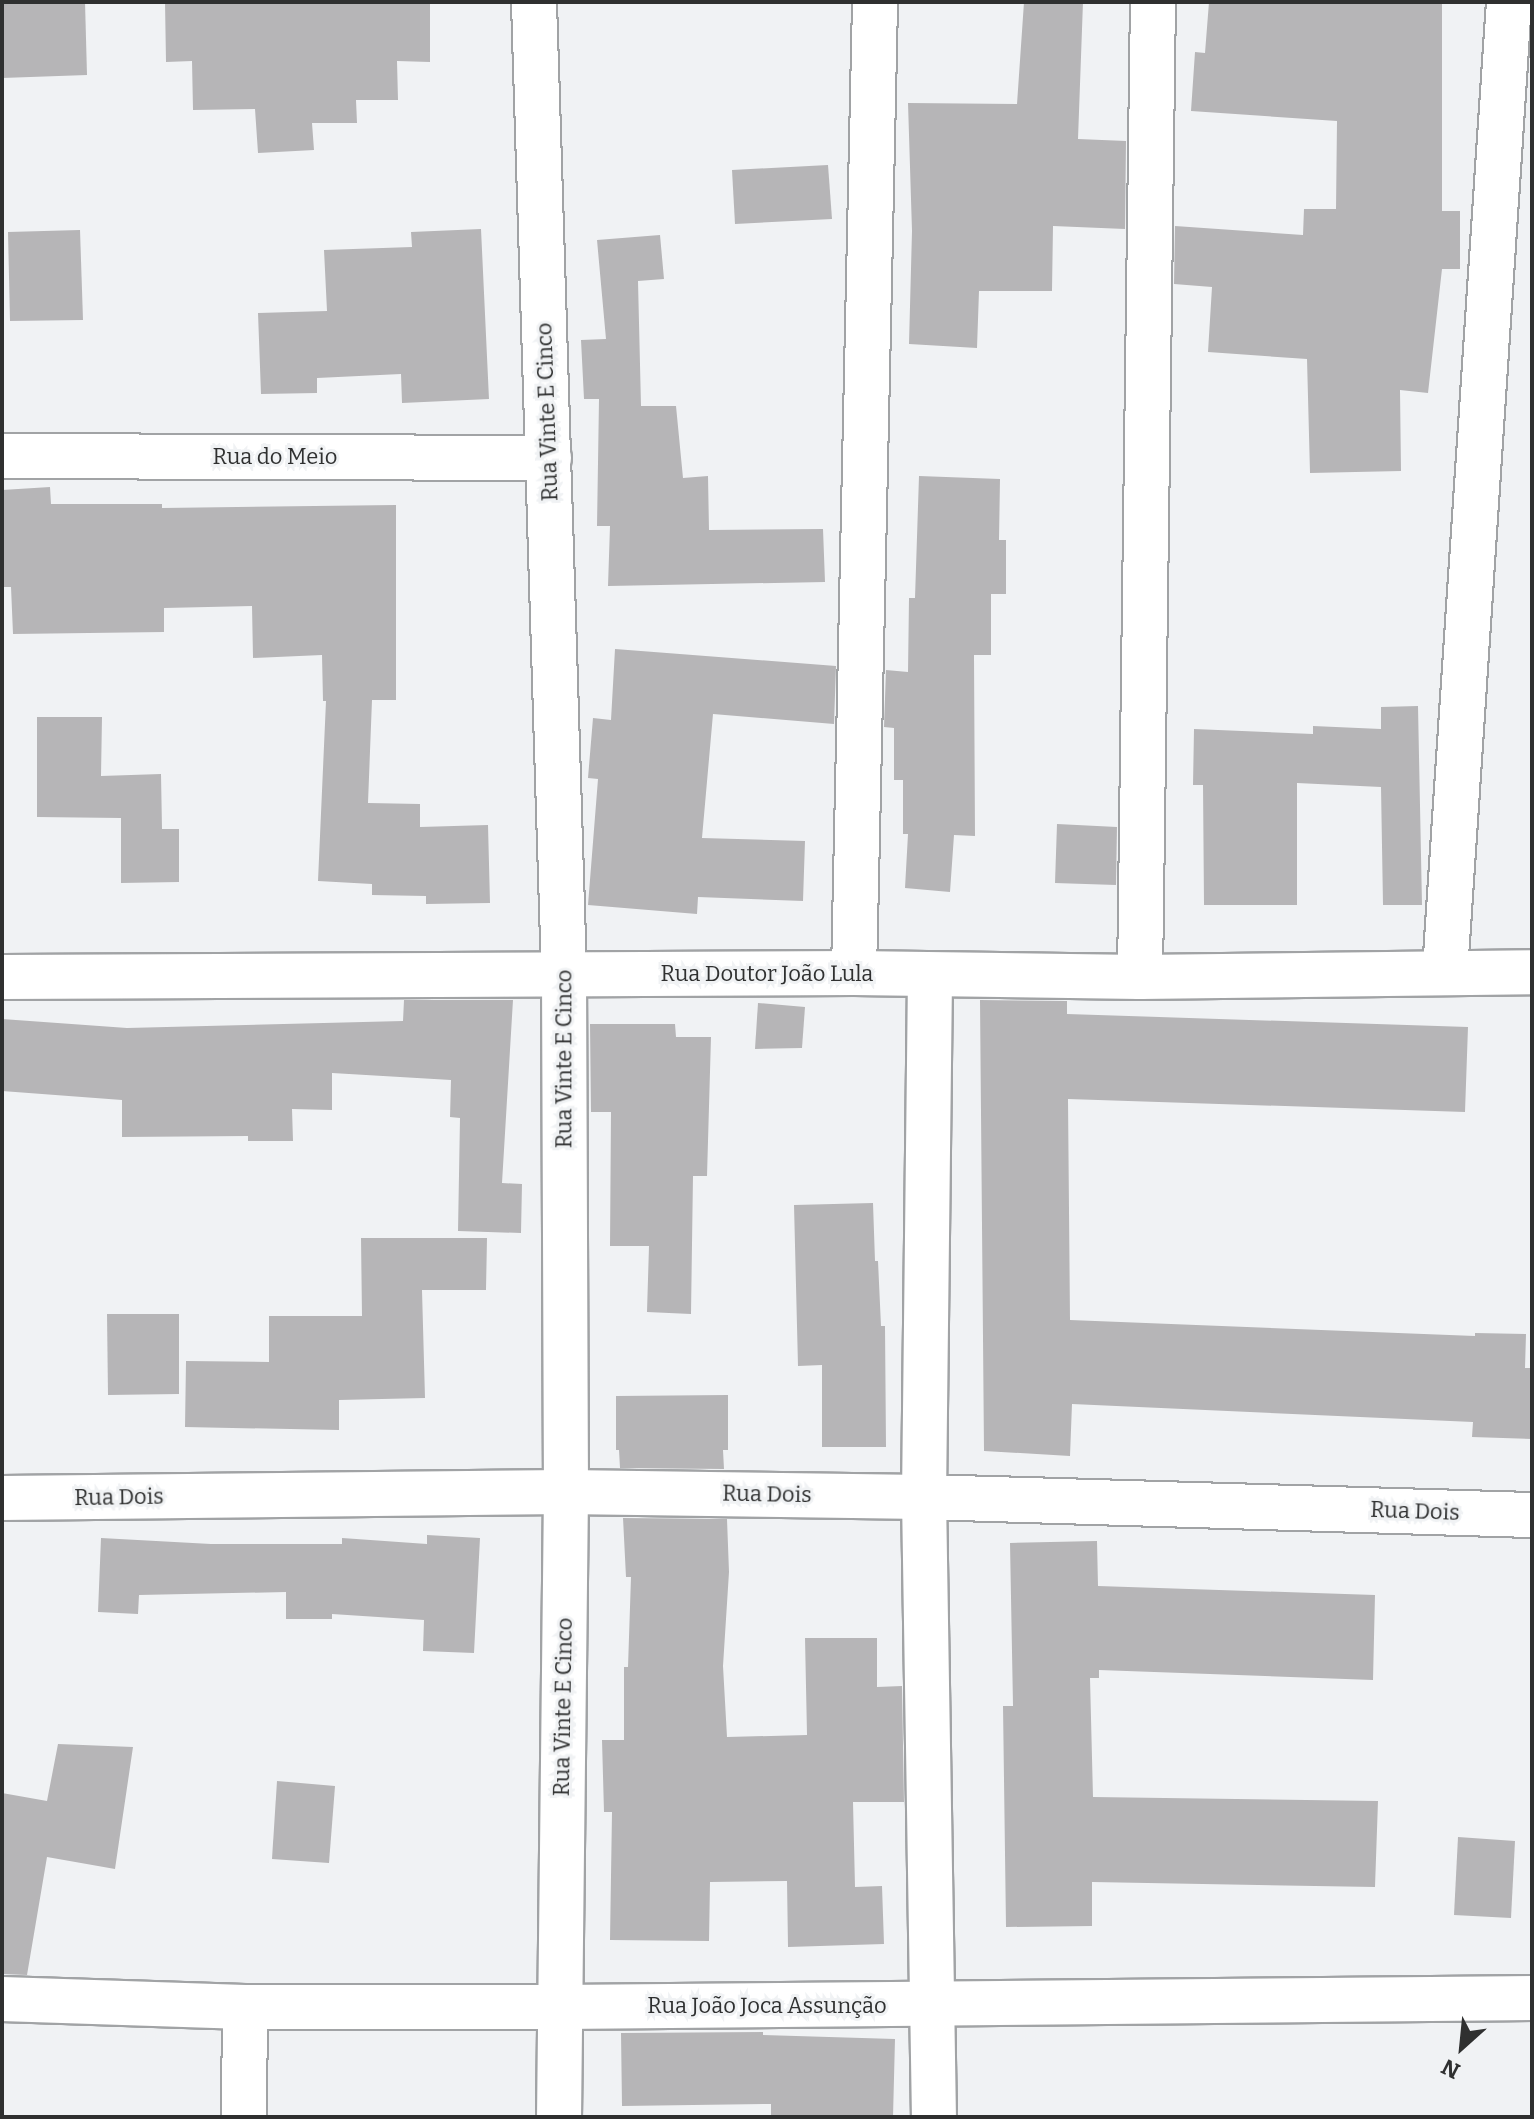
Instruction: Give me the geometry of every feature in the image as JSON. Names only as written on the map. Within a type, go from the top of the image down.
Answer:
[{"type":"street","name":"Rua Vinte E Cinco","points":[[534,2],[564,974],[566,1492],[559,2117]]},
{"type":"street","points":[[854,973],[875,2]]},
{"type":"street","points":[[1140,977],[1153,2]]},
{"type":"street","points":[[1445,971],[1509,2]]},
{"type":"street","name":"Rua do Meio","points":[[2,456],[549,458]]},
{"type":"street","name":"Rua Doutor João Lula","points":[[2,977],[854,973],[930,977],[1140,977],[1532,972]]},
{"type":"street","points":[[930,977],[924,1497],[934,2117]]},
{"type":"street","name":"Rua Dois","points":[[2,1498],[566,1492],[924,1497],[1532,1515]]},
{"type":"street","name":"Rua João Joca Assunção","points":[[2,1999],[245,2007],[560,2007],[933,2006],[1532,1998]]},
{"type":"street","points":[[244,2117],[245,2007]]},
{"type":"building","points":[[2,2],[85,2],[87,75],[2,78]]},
{"type":"building","points":[[165,2],[430,2],[430,62],[397,61],[398,100],[356,100],[357,123],[312,123],[314,150],[258,153],[255,109],[193,110],[192,61],[166,62]]},
{"type":"building","points":[[1024,2],[1083,2],[1078,139],[1126,141],[1125,229],[1053,226],[1052,291],[979,291],[977,348],[909,344],[912,231],[908,103],[1017,104]]},
{"type":"building","points":[[1209,2],[1442,2],[1442,211],[1460,211],[1460,269],[1442,269],[1428,393],[1400,390],[1401,471],[1310,473],[1307,359],[1208,352],[1212,287],[1174,284],[1175,226],[1303,235],[1304,209],[1336,209],[1337,121],[1191,111],[1195,52],[1205,53]]},
{"type":"building","points":[[828,165],[832,219],[735,224],[732,170]]},
{"type":"building","points":[[481,229],[489,399],[402,403],[401,374],[317,378],[317,393],[261,394],[258,313],[327,311],[324,250],[412,247],[411,232]]},
{"type":"building","points":[[80,230],[83,320],[10,321],[8,232]]},
{"type":"building","points":[[660,235],[664,279],[638,281],[641,406],[676,406],[683,478],[708,476],[709,530],[823,529],[825,582],[608,586],[610,526],[597,526],[599,399],[584,399],[581,340],[606,339],[597,240]]},
{"type":"building","points":[[919,476],[1000,479],[999,540],[1006,540],[1006,594],[991,594],[991,655],[974,655],[975,836],[954,835],[950,892],[905,888],[908,834],[903,834],[903,780],[894,780],[894,728],[884,727],[886,670],[908,672],[909,598],[915,598]]},
{"type":"building","points":[[50,487],[51,504],[162,504],[162,508],[396,505],[396,700],[372,700],[368,803],[420,804],[420,827],[488,825],[490,903],[426,904],[426,896],[372,895],[372,884],[318,881],[326,701],[323,701],[322,655],[253,658],[252,606],[164,608],[164,632],[13,634],[11,587],[2,587],[2,490]]},
{"type":"building","points":[[615,649],[836,666],[834,724],[713,714],[702,838],[805,841],[803,901],[698,897],[697,914],[588,905],[598,779],[588,778],[593,718],[611,720]]},
{"type":"building","points":[[1418,706],[1422,905],[1383,905],[1381,787],[1297,783],[1297,905],[1204,905],[1203,785],[1193,785],[1194,729],[1313,734],[1313,726],[1381,729],[1381,707]]},
{"type":"building","points":[[37,717],[102,717],[101,776],[161,774],[162,829],[179,829],[179,882],[121,883],[121,818],[37,817]]},
{"type":"building","points":[[1057,824],[1117,827],[1116,885],[1055,883]]},
{"type":"building","points":[[404,1000],[513,1000],[502,1183],[522,1184],[521,1233],[458,1231],[460,1118],[450,1117],[451,1080],[332,1073],[332,1110],[292,1109],[293,1141],[248,1141],[248,1136],[122,1137],[122,1100],[2,1091],[2,1019],[127,1028],[403,1021]]},
{"type":"building","points":[[980,1000],[1067,1001],[1067,1014],[1468,1027],[1465,1112],[1068,1099],[1070,1320],[1475,1336],[1475,1333],[1526,1334],[1525,1368],[1532,1368],[1532,1439],[1472,1437],[1473,1422],[1072,1404],[1070,1456],[984,1451]]},
{"type":"building","points":[[758,1003],[805,1007],[802,1048],[755,1049]]},
{"type":"building","points":[[590,1024],[675,1024],[676,1037],[711,1037],[707,1176],[693,1176],[691,1314],[647,1312],[649,1246],[610,1246],[611,1112],[591,1112]]},
{"type":"building","points":[[873,1203],[881,1326],[885,1326],[886,1447],[822,1447],[822,1365],[798,1366],[794,1205]]},
{"type":"building","points":[[361,1238],[487,1238],[486,1290],[422,1290],[425,1398],[339,1400],[339,1430],[185,1427],[186,1361],[269,1362],[269,1316],[362,1316]]},
{"type":"building","points":[[107,1314],[179,1314],[179,1394],[108,1395]]},
{"type":"building","points":[[728,1395],[728,1450],[723,1450],[724,1469],[620,1468],[619,1450],[616,1450],[616,1396]]},
{"type":"building","points":[[623,1518],[727,1519],[729,1572],[723,1666],[727,1737],[807,1735],[805,1638],[877,1638],[877,1687],[902,1686],[904,1802],[853,1802],[855,1887],[882,1886],[884,1944],[788,1947],[787,1881],[710,1882],[709,1941],[610,1940],[612,1812],[604,1812],[602,1740],[624,1740],[624,1667],[628,1667],[631,1577],[626,1577]]},
{"type":"building","points":[[427,1535],[480,1538],[474,1653],[423,1651],[424,1620],[332,1614],[332,1619],[286,1619],[286,1592],[139,1595],[138,1614],[98,1612],[101,1538],[211,1544],[342,1544],[342,1538],[427,1544]]},
{"type":"building","points":[[1097,1541],[1098,1586],[1375,1595],[1373,1680],[1099,1670],[1099,1678],[1090,1678],[1093,1797],[1378,1801],[1375,1887],[1092,1882],[1092,1926],[1006,1927],[1003,1706],[1013,1706],[1010,1543]]},
{"type":"building","points":[[58,1744],[133,1747],[115,1869],[47,1857],[27,1975],[2,1974],[2,1793],[47,1801]]},
{"type":"building","points":[[277,1781],[335,1786],[329,1863],[272,1859]]},
{"type":"building","points":[[1458,1837],[1515,1841],[1511,1918],[1454,1915]]},
{"type":"building","points":[[763,2032],[763,2035],[895,2039],[893,2117],[771,2117],[771,2104],[622,2106],[621,2033]]}]
